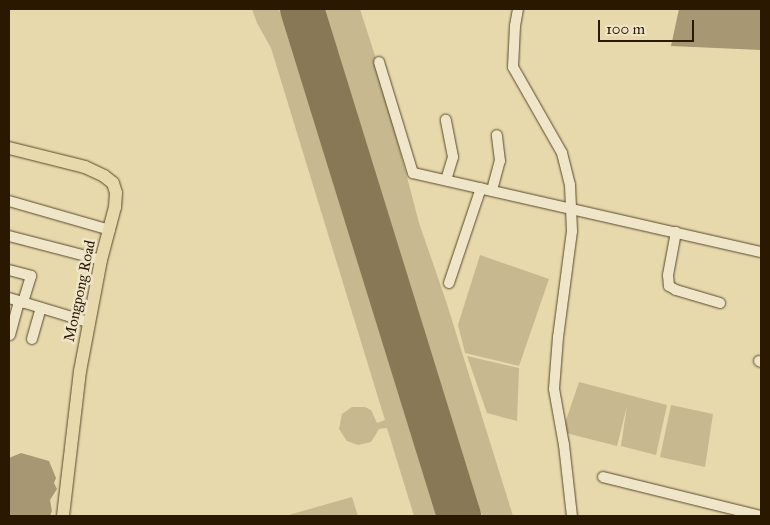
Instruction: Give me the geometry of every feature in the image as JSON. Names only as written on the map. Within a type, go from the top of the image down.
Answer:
[{"type":"main road","name":"Mongpong Road","points":[[9,148],[85,167],[104,176],[113,183],[116,193],[110,230],[101,260],[88,322],[80,371],[63,516]]},
{"type":"street","points":[[518,9],[513,67],[562,153],[570,185],[572,231],[558,337],[554,389],[564,445],[572,516]]},
{"type":"street","points":[[379,62],[414,173],[761,252]]},
{"type":"street","points":[[446,120],[453,157],[446,180]]},
{"type":"street","points":[[492,190],[500,161],[497,135]]},
{"type":"street","points":[[449,283],[481,188]]},
{"type":"street","points":[[9,201],[110,230]]},
{"type":"street","points":[[676,232],[668,275],[669,286],[676,290],[720,303]]},
{"type":"street","points":[[9,236],[101,260]]},
{"type":"street","points":[[9,270],[31,276],[10,335]]},
{"type":"street","points":[[9,298],[88,322]]},
{"type":"street","points":[[32,339],[41,308]]},
{"type":"street","points":[[603,478],[761,516]]},
{"type":"shaded area","points":[[252,9],[279,9],[436,515],[434,516],[414,516],[387,428],[379,429],[371,442],[358,445],[347,441],[339,429],[342,414],[352,407],[365,407],[371,410],[377,423],[385,420],[271,48],[257,23]]},
{"type":"shaded area","points":[[324,9],[360,9],[377,62],[419,223],[446,301],[513,516],[482,516]]},
{"type":"shaded area","points":[[679,9],[761,9],[761,50],[671,46]]},
{"type":"shaded area","points":[[480,255],[549,279],[519,366],[465,353],[458,325]]},
{"type":"shaded area","points":[[467,356],[519,368],[517,421],[487,413]]},
{"type":"shaded area","points":[[579,382],[667,405],[656,455],[621,446],[627,406],[617,446],[562,432]]},
{"type":"shaded area","points":[[671,405],[713,414],[705,467],[660,457]]},
{"type":"shaded area","points":[[21,453],[49,461],[56,478],[54,483],[57,489],[50,500],[52,511],[50,516],[9,516],[9,458]]},
{"type":"shaded area","points":[[352,497],[358,516],[285,516]]},
{"type":"runway","points":[[302,9],[459,516]]}]
